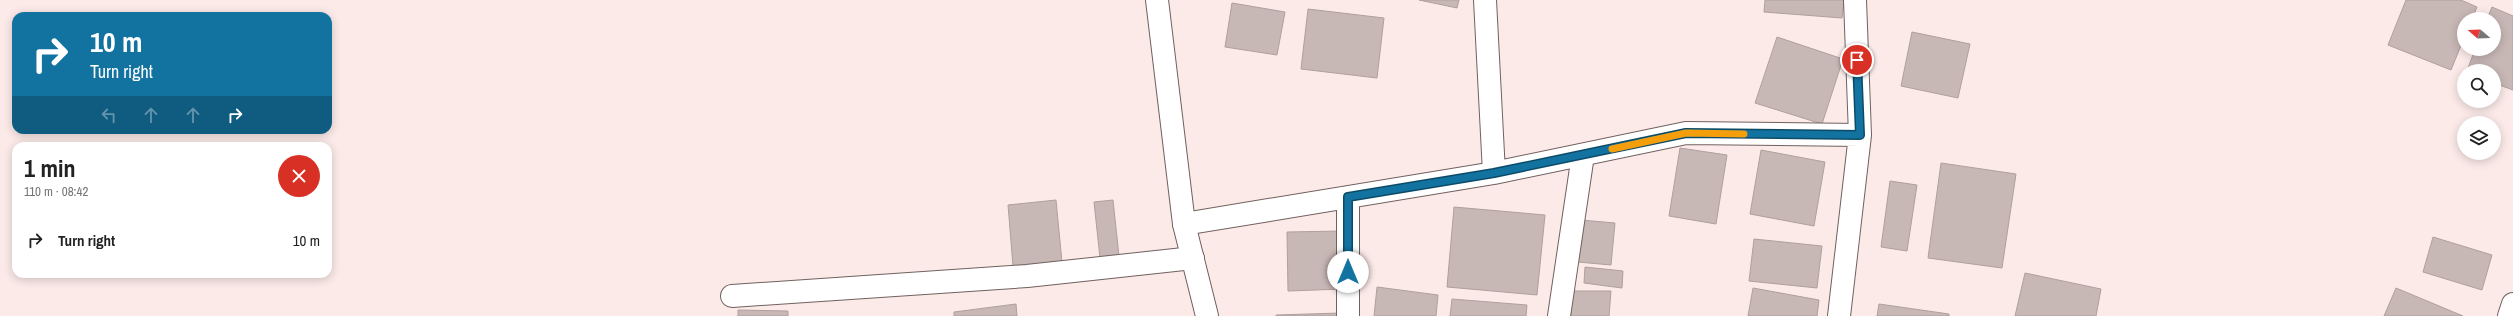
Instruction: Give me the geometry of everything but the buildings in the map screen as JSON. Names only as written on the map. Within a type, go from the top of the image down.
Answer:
[{"type":"street","points":[[1157,0],[1184,224],[1207,316]]},
{"type":"street","points":[[1485,0],[1494,173]]},
{"type":"street","points":[[1839,316],[1860,135],[1855,0]]},
{"type":"street","points":[[1184,224],[1494,173],[1686,133],[1860,135]]},
{"type":"street","points":[[1559,316],[1583,155]]},
{"type":"street","points":[[1348,197],[1348,316]]},
{"type":"street","points":[[732,296],[1027,276],[1193,258]]},
{"type":"street","points":[[2509,316],[2513,304]]},
{"type":"slow traffic","points":[[1612,149],[1686,133],[1744,134]]},
{"type":"route","points":[[1348,272],[1348,197],[1494,173],[1686,133],[1860,135],[1857,60]]}]
